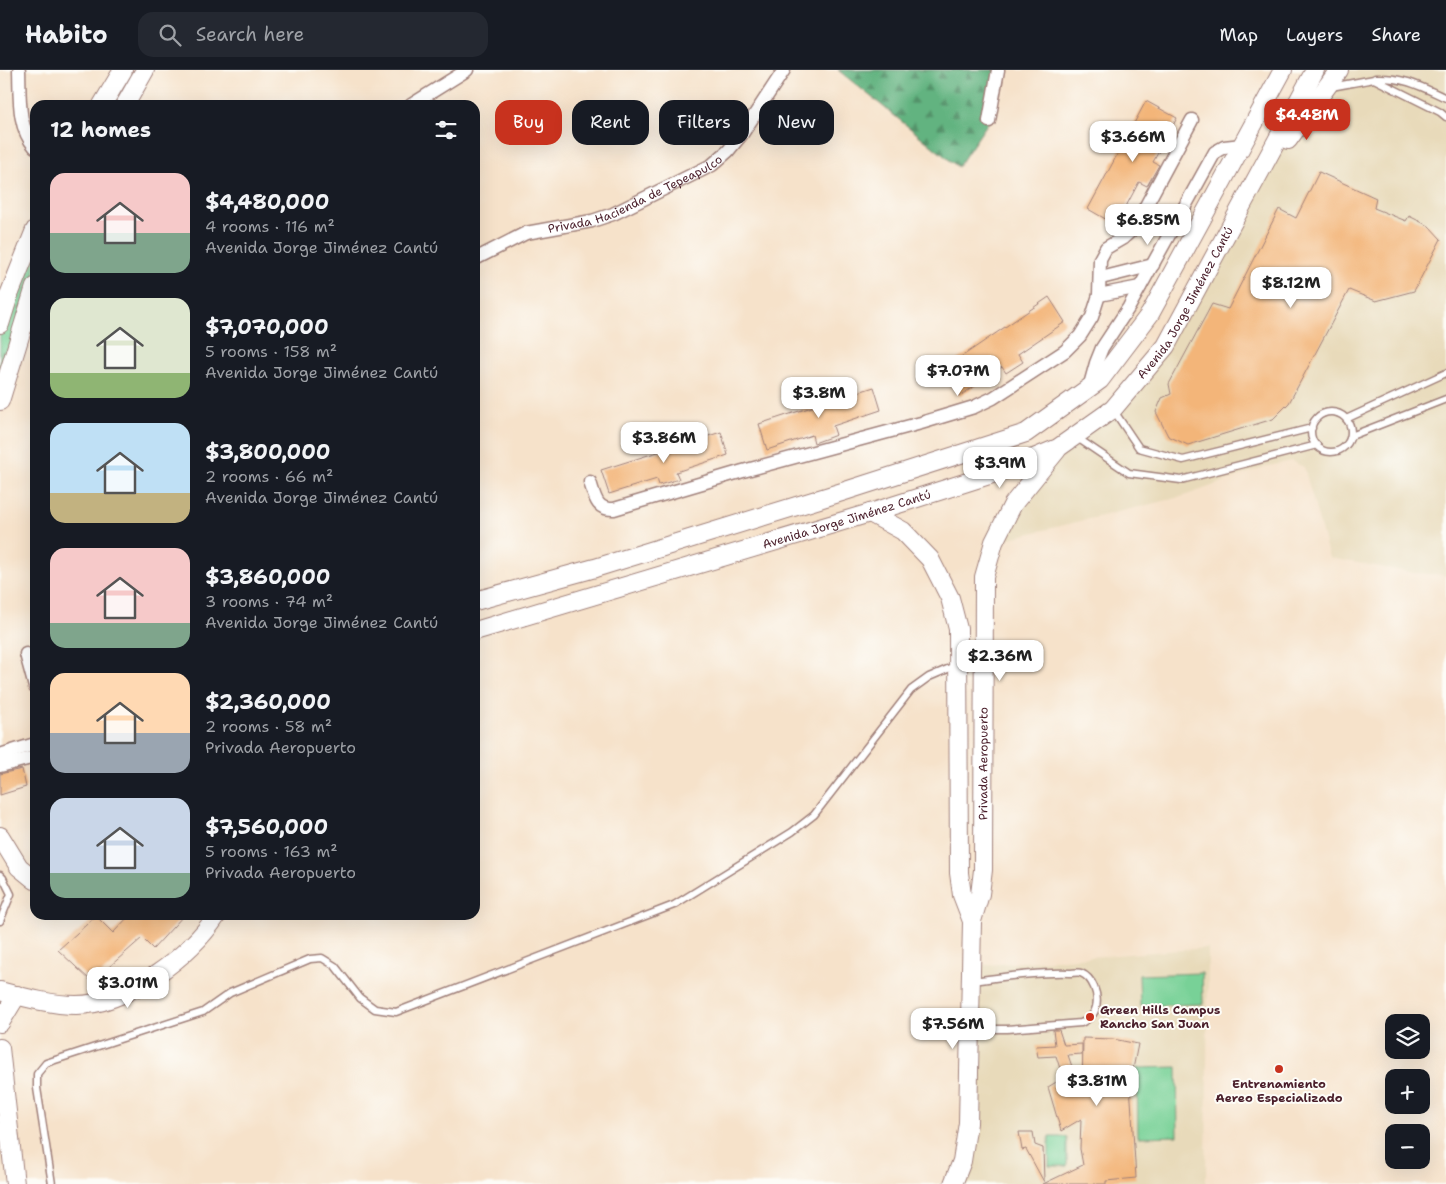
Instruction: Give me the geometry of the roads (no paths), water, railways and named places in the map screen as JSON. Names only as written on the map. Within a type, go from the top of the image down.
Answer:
[{"type":"main road","points":[[105,100],[123,70]]},
{"type":"main road","points":[[129,100],[145,70]]},
{"type":"main road","name":"Avenida Jorge Jiménez Cantú","points":[[480,599],[595,568],[1026,433],[1100,380],[1150,314],[1242,145],[1275,78],[1283,70]]},
{"type":"main road","name":"Avenida Jorge Jiménez Cantú","points":[[480,630],[870,513],[1005,470],[1058,448],[1113,409],[1166,346],[1315,70]]},
{"type":"main road","points":[[1249,192],[1339,70]]},
{"type":"main road","points":[[0,324],[9,295],[30,242]]},
{"type":"main road","points":[[0,401],[30,303]]},
{"type":"main road","name":"Privada Aeropuerto","points":[[953,1184],[962,1161],[968,1123],[972,920],[980,894],[983,870],[984,577],[994,542],[1013,504],[1058,448]]},
{"type":"main road","name":"Privada Aeropuerto","points":[[870,513],[903,531],[930,559],[950,598],[958,628],[959,873],[962,895],[972,920]]},
{"type":"main road","points":[[0,836],[20,867],[30,876]]},
{"type":"main road","points":[[0,1023],[8,993],[47,1002],[76,1005],[109,1000],[161,972],[187,951],[213,920]]},
{"type":"main road","points":[[0,1048],[5,1134],[15,1184]]},
{"type":"street","points":[[19,70],[22,120],[30,141]]},
{"type":"street","points":[[419,100],[467,70]]},
{"type":"street","name":"Privada Hacienda de Tepeapulco","points":[[480,256],[526,233],[592,221],[613,214],[712,165],[728,151],[742,134],[784,70]]},
{"type":"street","points":[[989,121],[998,70]]},
{"type":"street","points":[[590,482],[600,506],[606,509],[614,509],[921,423],[974,406],[992,398],[1066,351],[1080,336],[1092,317],[1099,295],[1100,259],[1106,248],[1124,238],[1134,228],[1192,120]]},
{"type":"street","points":[[1089,388],[1102,348],[1129,307],[1215,152],[1224,146],[1242,145]]},
{"type":"street","points":[[1100,278],[1153,265]]},
{"type":"street","points":[[1099,295],[1140,287]]},
{"type":"street","points":[[26,654],[30,668]]},
{"type":"street","points":[[0,766],[30,747]]},
{"type":"street","points":[[0,754],[30,756]]},
{"type":"lane","points":[[1325,88],[1374,78],[1390,78],[1409,81],[1446,98]]},
{"type":"lane","points":[[1374,78],[1440,112],[1446,117]]},
{"type":"lane","points":[[1346,419],[1446,373]]},
{"type":"lane","points":[[1351,436],[1446,399]]},
{"type":"lane","points":[[1113,409],[1139,448],[1183,460],[1312,428]]},
{"type":"lane","points":[[1335,413],[1346,419],[1351,430],[1351,436],[1348,442],[1339,450],[1327,452],[1316,445],[1312,428],[1314,422],[1323,414],[1335,413]]},
{"type":"lane","points":[[1074,436],[1129,473],[1182,480],[1316,445]]},
{"type":"lane","points":[[52,1184],[37,1074],[46,1063],[203,1012],[230,993],[310,959],[322,958],[336,966],[360,998],[375,1009],[396,1012],[674,905],[792,832],[814,815],[911,690],[929,677],[958,665]]},
{"type":"lane","points":[[0,875],[4,878],[11,894],[0,921]]},
{"type":"lane","points":[[970,1029],[1007,1029],[1081,1023],[1086,1021],[1092,1014],[1096,1007],[1097,999],[1091,981],[1081,973],[1056,972],[971,981]]},
{"type":"place","name":"Green Hills Campus Rancho San Juan","points":[[1090,1017]]},
{"type":"place","name":"Entrenamiento Aereo Especializado","points":[[1279,1069]]}]
